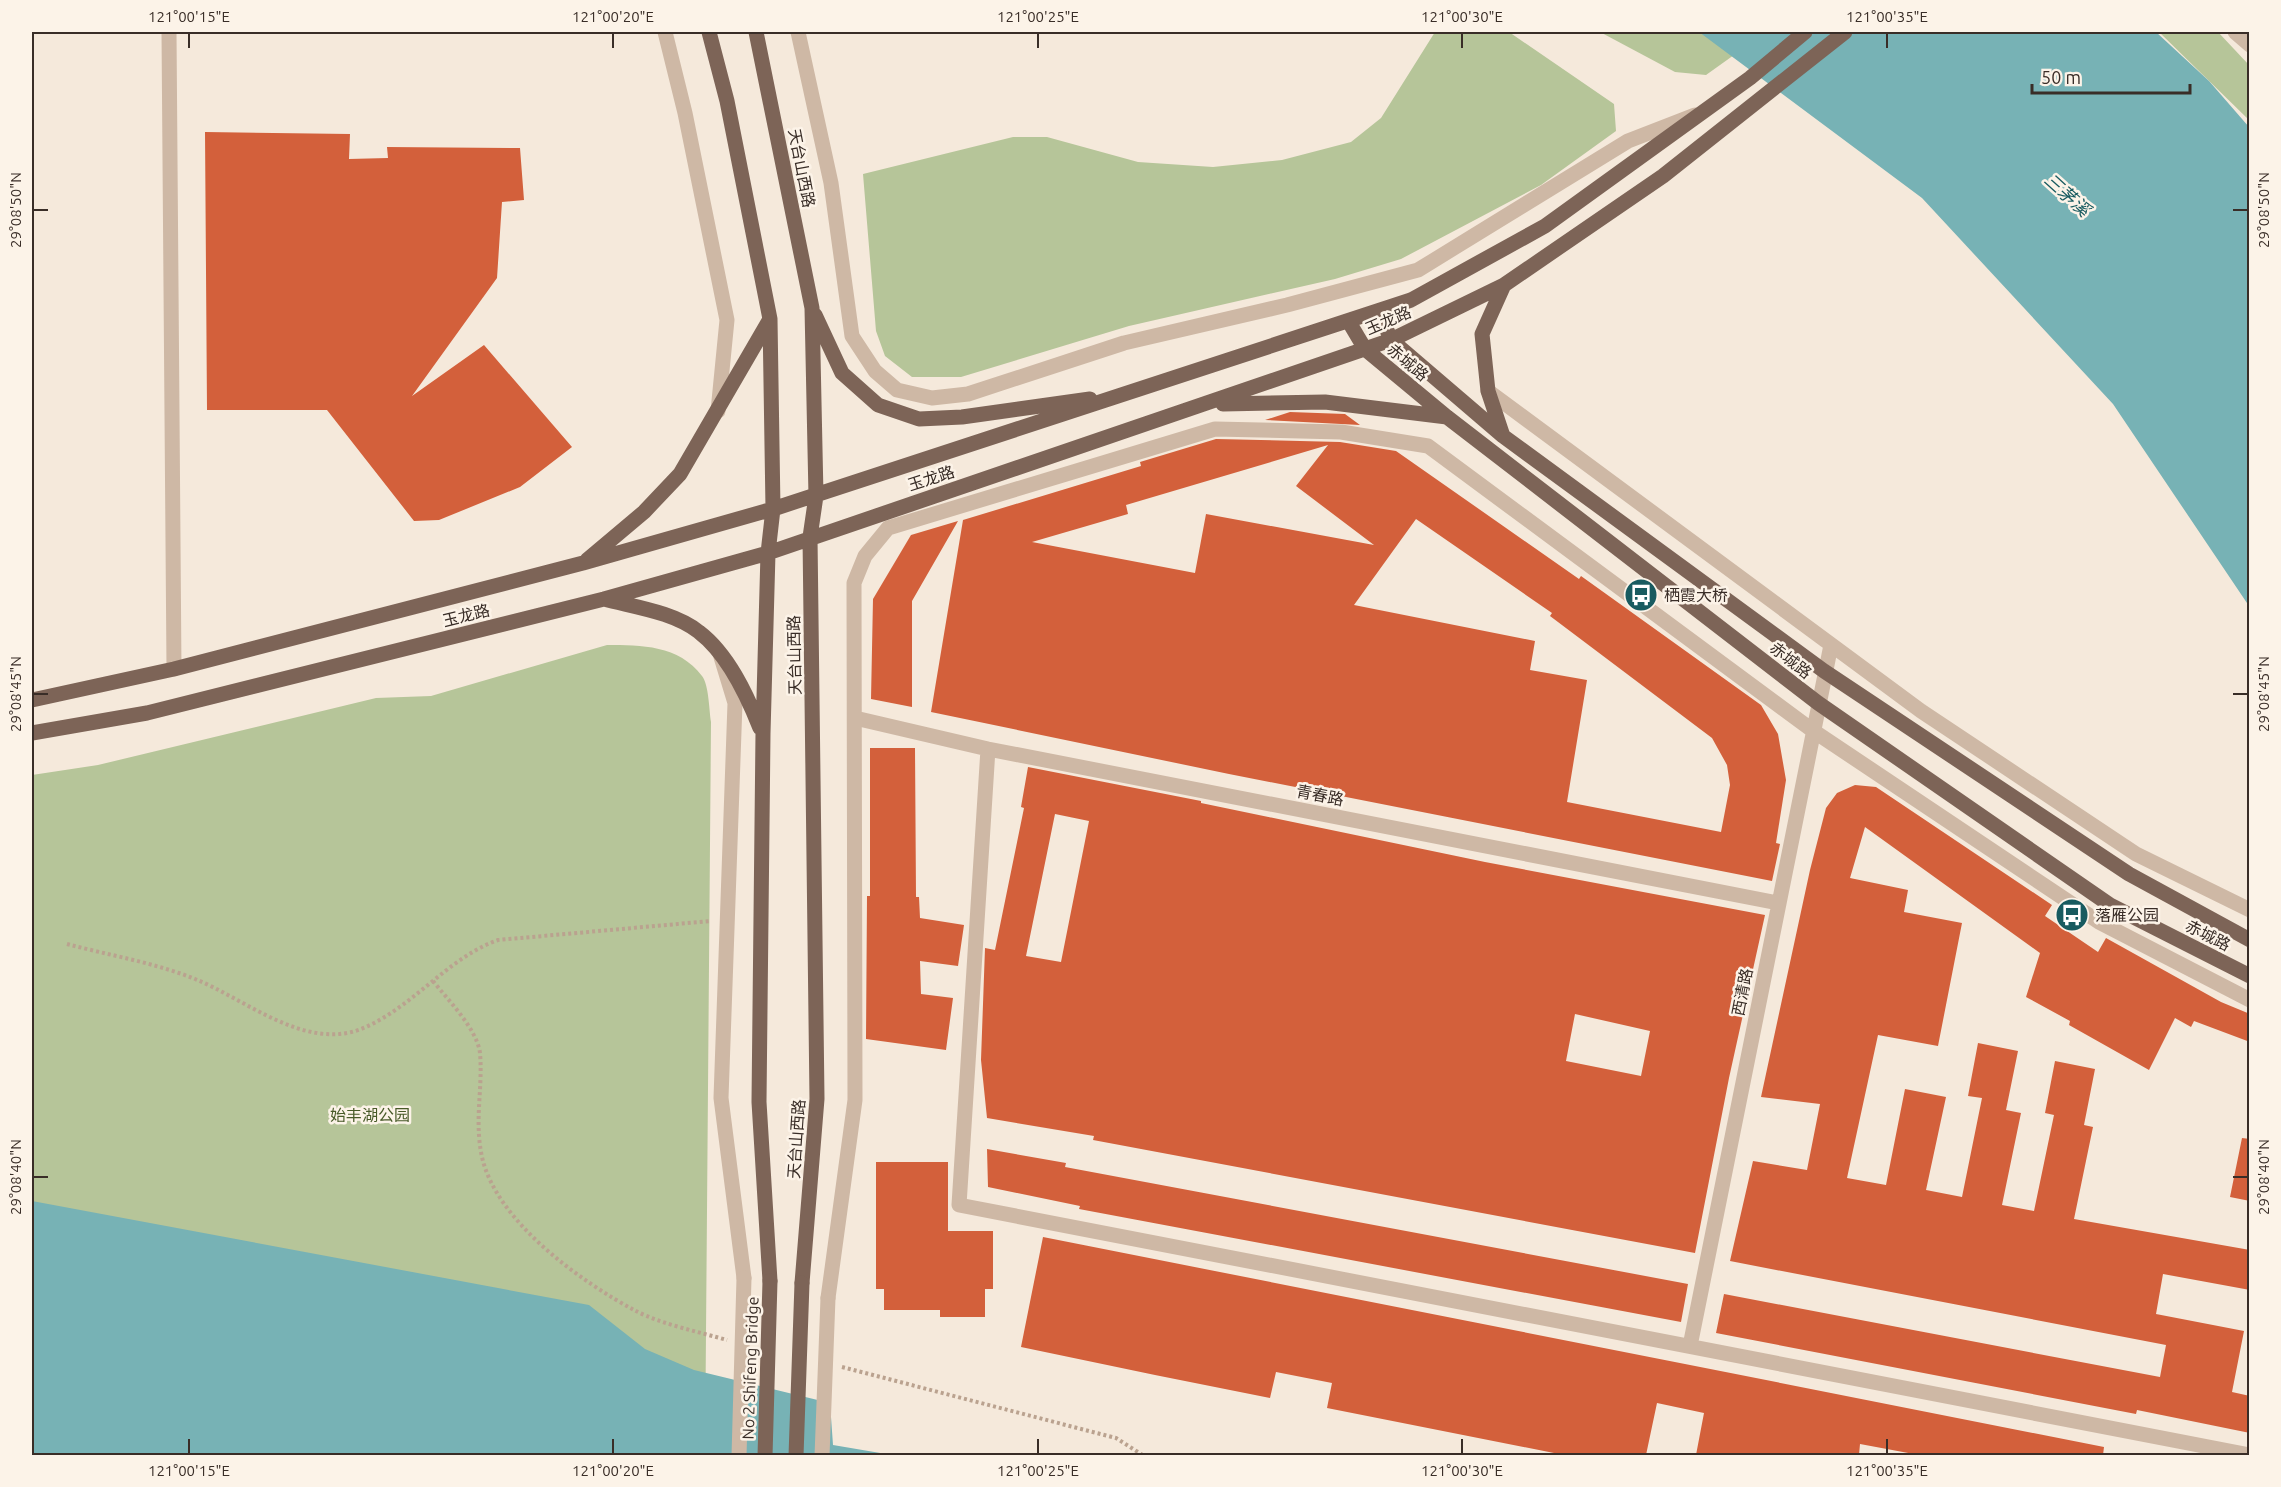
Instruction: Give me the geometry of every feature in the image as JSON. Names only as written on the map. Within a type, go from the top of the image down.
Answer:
[{"type":"main road","name":"天台山西路","points":[[709,32],[727,101],[770,320],[773,510],[768,553],[763,733],[759,1101],[770,1281]]},
{"type":"main road","name":"天台山西路","points":[[756,32],[812,308],[816,496],[810,537],[817,1099],[802,1282],[796,1455]]},
{"type":"main road","name":"玉龙路","points":[[32,700],[174,669],[583,563],[773,510],[1411,300],[1545,226],[1750,78],[1805,32]]},
{"type":"main road","name":"玉龙路","points":[[32,733],[147,713],[604,599],[768,553],[810,537],[1209,405],[1391,340],[1504,285],[1664,176],[1845,32]]},
{"type":"main road","points":[[1503,436],[1488,391],[1482,334],[1504,285]]},
{"type":"main road","points":[[812,308],[842,373],[878,405],[919,419],[962,417],[1131,393]]},
{"type":"main road","name":"赤城路","points":[[1379,311],[1391,340],[1503,436],[1824,671],[2128,874],[2250,940]]},
{"type":"main road","points":[[583,563],[644,512],[680,474],[770,320]]},
{"type":"main road","name":"赤城路","points":[[1349,322],[1365,349],[1447,417],[1818,703],[2110,905],[2250,976]]},
{"type":"main road","points":[[1209,405],[1325,402],[1447,417]]},
{"type":"main road","points":[[604,599],[661,614],[699,631],[720,655],[748,699],[763,733]]},
{"type":"main road","name":"No 2 Shifeng Bridge","points":[[765,1455],[770,1281]]},
{"type":"street","points":[[169,32],[174,669]]},
{"type":"street","points":[[666,32],[685,113],[727,320],[717,411]]},
{"type":"street","points":[[798,32],[831,183],[852,336],[874,371],[897,390],[932,398],[968,394],[1125,343],[1287,305],[1418,270],[1628,141],[1701,113]]},
{"type":"street","points":[[2235,32],[2250,45]]},
{"type":"street","points":[[1488,391],[1921,711],[2136,854],[2250,910]]},
{"type":"street","points":[[822,1455],[828,1298],[855,1100],[854,583],[865,556],[888,528],[1203,432],[1226,429],[1341,432],[1428,447],[1812,730],[2100,922],[2250,1000]]},
{"type":"street","name":"西清路","points":[[1690,1346],[1812,730],[1831,645]]},
{"type":"street","points":[[720,655],[735,703],[721,1098],[744,1278],[739,1455]]},
{"type":"street","name":"青春路","points":[[855,718],[988,749],[1778,903]]},
{"type":"street","points":[[988,749],[959,1205],[2250,1455]]},
{"type":"path","points":[[67,944],[194,978],[299,1029],[336,1035],[361,1029],[401,1006],[476,948],[498,940],[727,920]]},
{"type":"green space","points":[[1435,32],[1509,32],[1614,104],[1616,131],[1541,185],[1401,259],[1335,279],[1129,326],[961,377],[912,377],[885,356],[876,331],[863,174],[1013,137],[1047,137],[1138,162],[1213,167],[1282,160],[1351,142],[1381,118]]},
{"type":"green space","points":[[1600,32],[1700,32],[1734,55],[1706,75],[1675,72]]},
{"type":"green space","points":[[2159,32],[2218,32],[2249,65],[2249,120]]},
{"type":"green space","name":"始丰湖公园","points":[[607,645],[633,645],[659,649],[682,658],[693,666],[706,685],[711,722],[705,1455],[32,1456],[32,775],[98,765],[376,698],[431,696]]},
{"type":"water","name":"三茅溪","points":[[1699,32],[2156,32],[2209,81],[2249,127],[2249,606],[2113,404],[1922,198]]},
{"type":"water","points":[[32,1201],[589,1305],[645,1349],[694,1370],[830,1403],[833,1445],[892,1455],[32,1455]]},
{"type":"building","points":[[205,132],[350,134],[349,159],[388,158],[387,147],[520,148],[524,200],[502,202],[497,278],[412,396],[484,345],[572,447],[520,487],[439,520],[414,521],[327,410],[207,410]]},
{"type":"building","points":[[1290,412],[1345,414],[1360,425],[1265,420]]},
{"type":"building","points":[[1216,439],[1340,442],[1396,451],[1579,579],[1581,576],[1761,705],[1778,734],[1786,780],[1776,843],[1780,844],[1772,881],[1229,774],[931,712],[963,520],[1141,466],[1140,462]],"holes":[[[1328,445],[1296,486],[1374,545],[1206,514],[1195,573],[1032,542],[1128,514],[1126,505]],[[1416,519],[1552,613],[1550,616],[1712,738],[1727,765],[1730,785],[1721,832],[1567,802],[1587,680],[1530,670],[1535,641],[1354,605]]]},
{"type":"building","points":[[958,521],[912,601],[912,707],[871,699],[873,599],[911,535]]},
{"type":"building","points":[[870,748],[915,748],[916,897],[919,897],[920,918],[964,925],[958,966],[920,961],[921,994],[953,998],[946,1050],[866,1039],[867,896],[870,896]]},
{"type":"building","points":[[1028,767],[1201,801],[1201,803],[1485,862],[1765,915],[1729,1078],[1695,1253],[1093,1140],[1094,1136],[987,1118],[981,1060],[985,948],[995,950],[1024,808],[1021,807]],"holes":[[[1055,814],[1089,821],[1061,962],[1026,956]],[[1575,1014],[1650,1031],[1641,1076],[1566,1061]]]},
{"type":"building","points":[[1855,785],[1876,787],[2052,905],[2045,916],[2098,952],[2106,938],[2221,1002],[2250,1014],[2250,1042],[2194,1021],[2191,1027],[2175,1018],[2149,1070],[2069,1025],[2070,1021],[2026,997],[2040,953],[1865,827],[1850,878],[1908,890],[1904,912],[1962,923],[1938,1046],[1878,1035],[1847,1178],[1886,1185],[1905,1089],[1946,1097],[1926,1190],[1962,1197],[1982,1098],[1968,1096],[1978,1043],[2018,1051],[2006,1110],[2021,1113],[2002,1205],[2034,1211],[2054,1115],[2045,1113],[2055,1061],[2095,1069],[2084,1125],[2093,1127],[2074,1219],[2250,1250],[2250,1290],[2163,1274],[2156,1314],[2244,1331],[2232,1392],[2250,1396],[2250,1433],[2137,1410],[2136,1414],[1716,1333],[1724,1294],[2160,1377],[2166,1345],[1730,1261],[1753,1161],[1807,1170],[1820,1104],[1761,1097],[1810,870],[1826,808],[1837,793]]},
{"type":"building","points":[[2242,1138],[2250,1139],[2250,1201],[2230,1197]]},
{"type":"building","points":[[987,1149],[1066,1163],[1065,1167],[1688,1284],[1681,1322],[1079,1209],[1080,1206],[988,1187]]},
{"type":"building","points":[[876,1162],[948,1162],[948,1231],[993,1231],[993,1289],[985,1289],[985,1317],[940,1317],[940,1310],[884,1310],[884,1289],[876,1289]]},
{"type":"building","points":[[1043,1237],[2104,1447],[2103,1455],[1919,1455],[1860,1444],[1859,1455],[1696,1455],[1704,1413],[1657,1403],[1646,1455],[1564,1455],[1327,1408],[1332,1383],[1276,1372],[1270,1398],[1155,1375],[1021,1347]]},
{"type":"place","name":"栖霞大桥","points":[[1641,595]]},
{"type":"place","name":"落雁公园","points":[[2072,915]]}]
